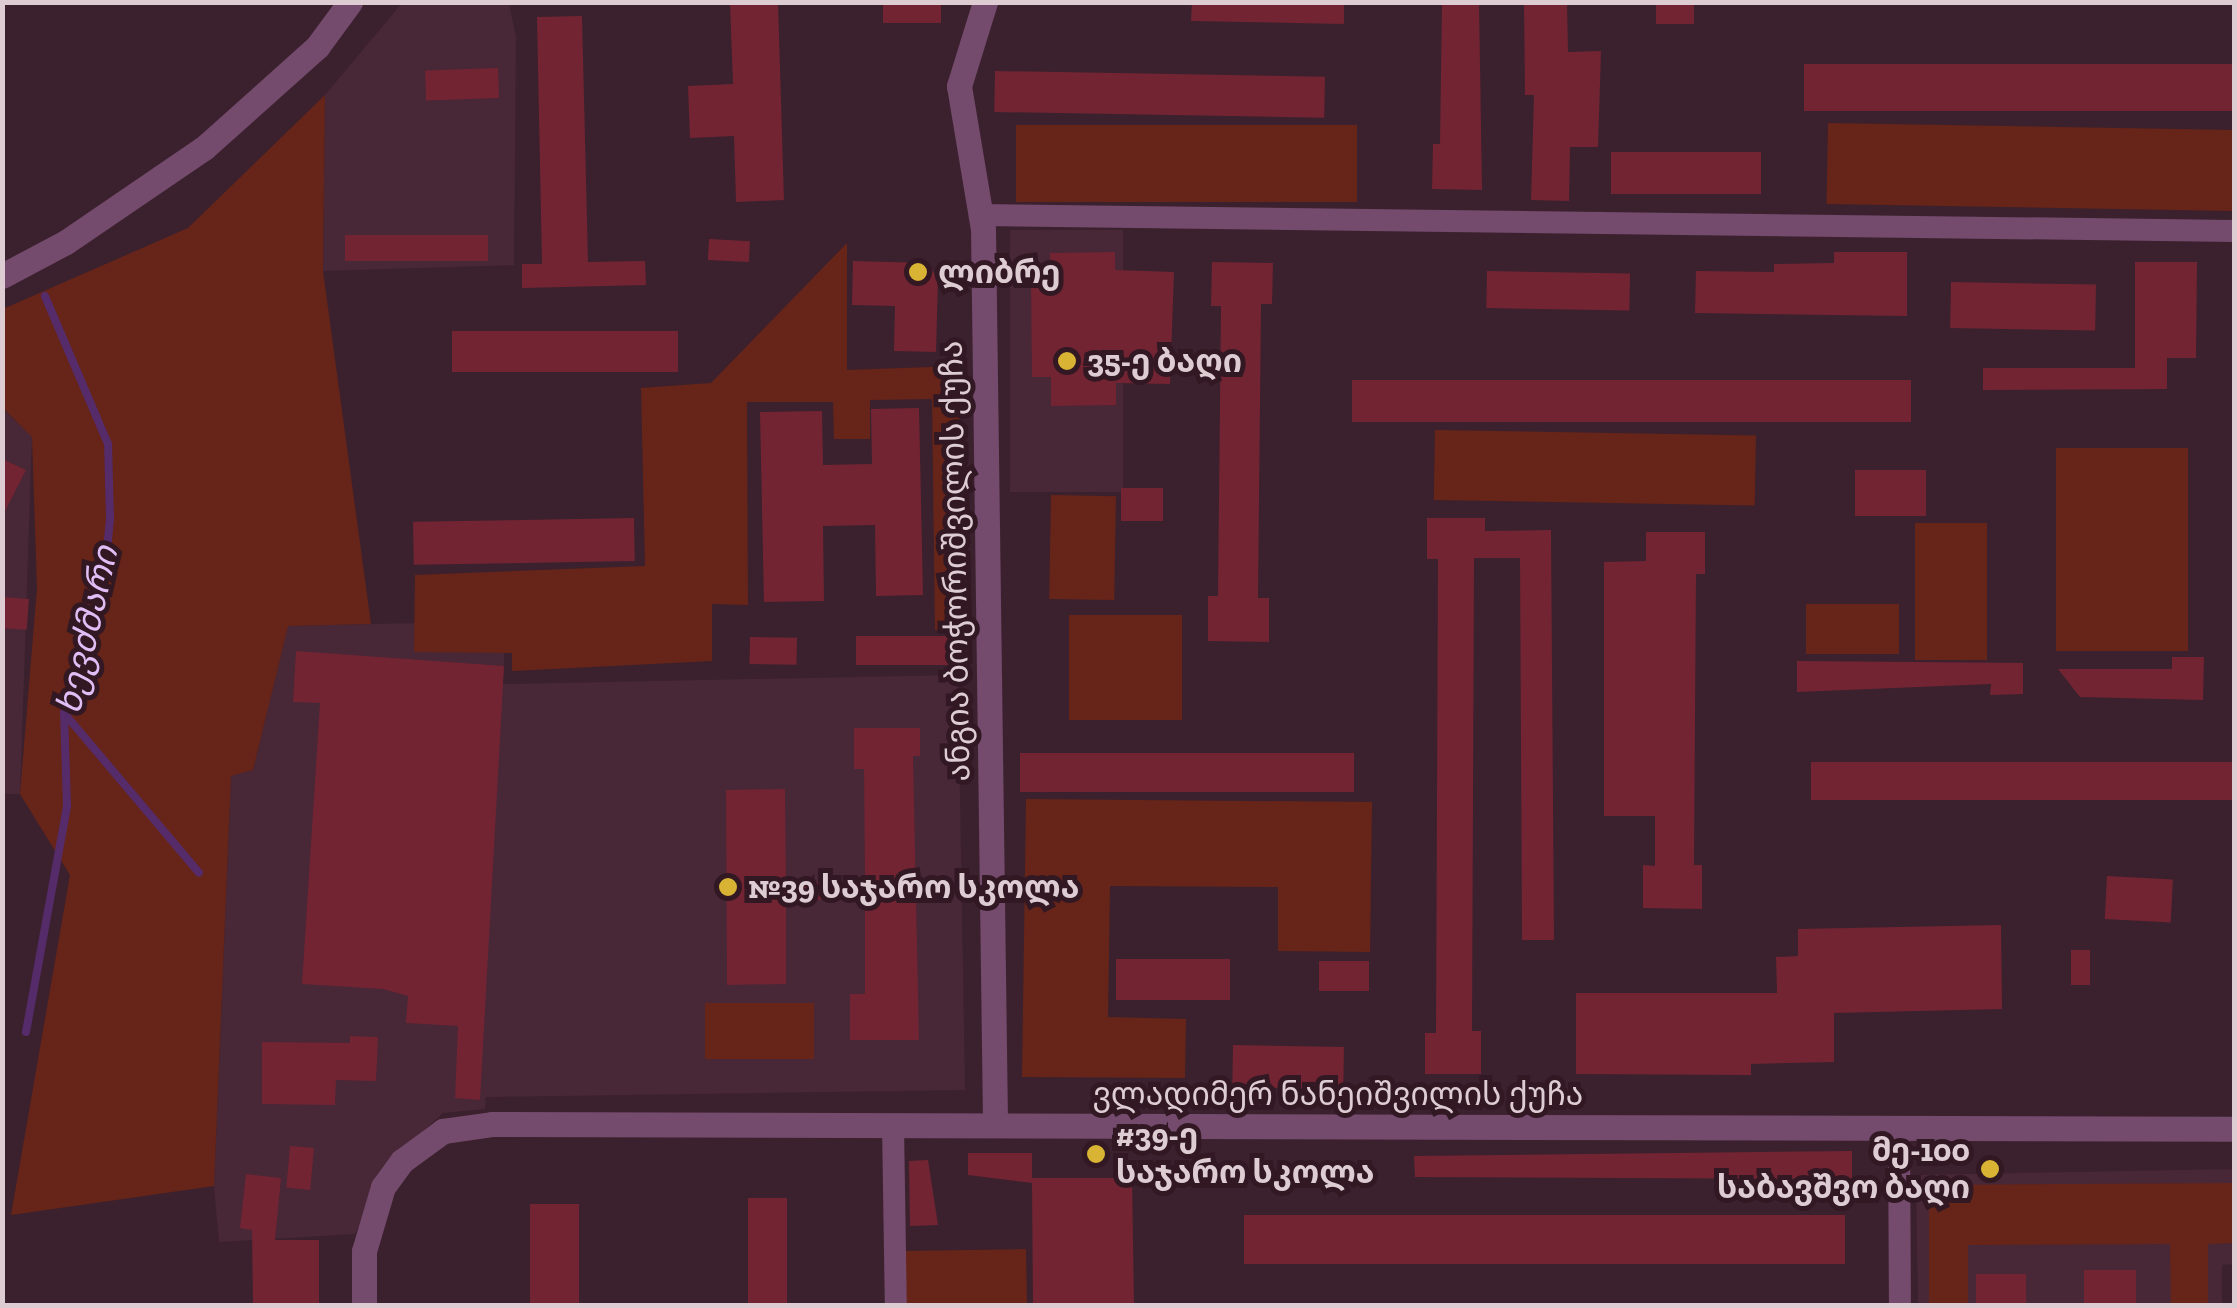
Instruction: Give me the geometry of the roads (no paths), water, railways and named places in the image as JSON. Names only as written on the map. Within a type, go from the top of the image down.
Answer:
[{"type":"street","points":[[2,276],[66,242],[204,148],[317,47],[350,2]]},
{"type":"street","name":"ანგია ბოჭორიშვილის ქუჩა","points":[[985,2],[959,86],[983,215],[995,1125]]},
{"type":"street","points":[[983,215],[2234,231]]},
{"type":"street","name":"ვლადიმერ ნანეიშვილის ქუჩა","points":[[364,1306],[364,1251],[384,1188],[402,1161],[443,1131],[492,1124],[2234,1128]]},
{"type":"street","points":[[892,1125],[896,1306]]},
{"type":"street","points":[[1899,1128],[1900,1306]]},
{"type":"waterway","name":"ხევძმარი","points":[[26,1032],[67,806],[64,713],[104,580],[110,519],[108,444],[45,296]]},
{"type":"waterway","points":[[64,713],[199,873]]},
{"type":"place","name":"ლიბრე","points":[[918,272]]},
{"type":"place","name":"35-ე ბაღი","points":[[1067,361]]},
{"type":"place","name":"№39 საჯარო სკოლა","points":[[728,887]]},
{"type":"place","name":"#39-ე საჯარო სკოლა","points":[[1096,1154]]},
{"type":"place","name":"მე-100 საბავშვო ბაღი","points":[[1990,1169]]}]
